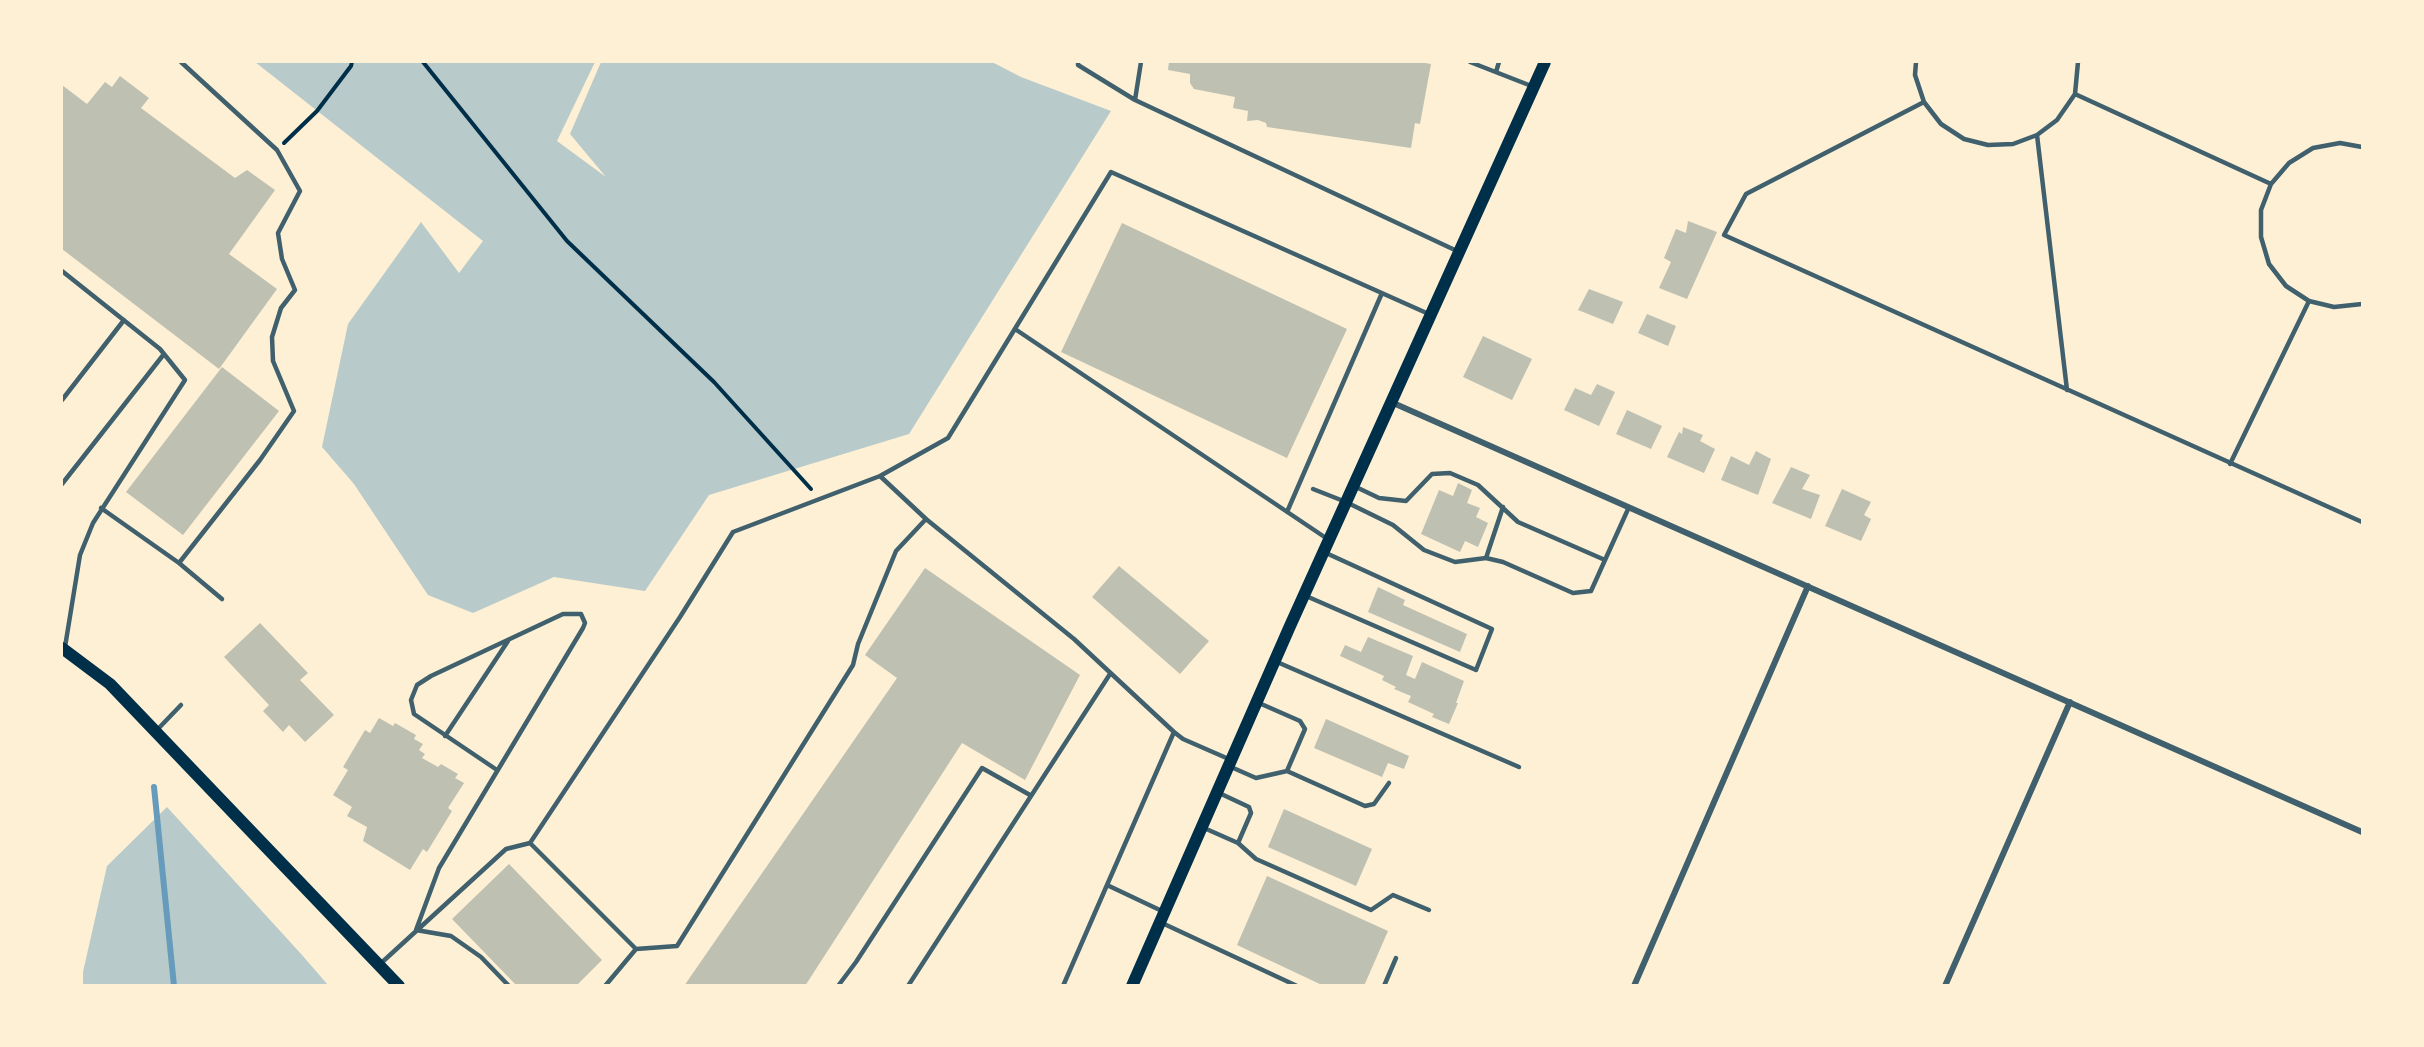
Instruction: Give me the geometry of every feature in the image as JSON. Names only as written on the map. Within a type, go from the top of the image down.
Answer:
[{"type":"main road","points":[[1131,986],[1274,661],[1545,62]]},
{"type":"main road","points":[[63,649],[110,684],[399,986]]},
{"type":"street","points":[[1391,402],[2362,832]]},
{"type":"street","points":[[1634,986],[1808,586]]},
{"type":"street","points":[[1945,986],[2070,702]]},
{"type":"lane","points":[[179,563],[260,460],[294,411],[273,360],[272,337],[281,308],[295,290],[282,258],[278,233],[300,191],[278,150],[181,62]]},
{"type":"lane","points":[[1078,62],[1078,65],[1135,100],[1459,251]]},
{"type":"lane","points":[[1135,100],[1141,62]]},
{"type":"lane","points":[[1470,62],[1534,87]]},
{"type":"lane","points":[[1496,72],[1499,62]]},
{"type":"lane","points":[[1916,62],[1915,75],[1924,102],[1941,124],[1964,139],[1988,145],[2013,144],[2037,135],[2057,120],[2075,94],[2078,62]]},
{"type":"lane","points":[[2075,94],[2271,184]]},
{"type":"lane","points":[[1924,102],[1746,194],[1724,235],[2362,522]]},
{"type":"lane","points":[[2037,135],[2067,390]]},
{"type":"lane","points":[[2362,147],[2340,143],[2313,148],[2289,163],[2271,184],[2261,210],[2260,237],[2269,264],[2286,286],[2309,301],[2334,307],[2362,304]]},
{"type":"lane","points":[[380,965],[506,849],[530,843],[680,617],[733,532],[880,476],[948,438],[1111,172],[1431,315]]},
{"type":"lane","points":[[62,271],[164,354],[185,380],[101,508],[80,555],[63,649]]},
{"type":"lane","points":[[1287,512],[1382,293]]},
{"type":"lane","points":[[2230,464],[2309,301]]},
{"type":"lane","points":[[62,400],[124,320]]},
{"type":"lane","points":[[1015,329],[1287,512],[1326,546],[1492,628],[1476,670],[1304,595]]},
{"type":"lane","points":[[62,483],[164,354]]},
{"type":"lane","points":[[1353,485],[1379,498],[1406,501],[1432,474],[1450,473],[1478,485],[1518,522],[1605,560]]},
{"type":"lane","points":[[880,476],[926,519],[1074,639],[1184,739],[1256,778],[1287,771],[1365,806],[1374,804],[1389,783]]},
{"type":"lane","points":[[1313,489],[1393,525],[1405,537],[1424,550],[1455,562],[1486,558],[1503,562],[1573,593],[1591,591],[1629,507]]},
{"type":"lane","points":[[1486,558],[1503,507]]},
{"type":"lane","points":[[101,508],[179,563],[222,599]]},
{"type":"lane","points":[[605,986],[636,949],[677,946],[853,665],[858,644],[896,551],[926,519]]},
{"type":"lane","points":[[416,930],[439,868],[583,628],[585,623],[581,614],[563,614],[431,676],[417,685],[411,700],[414,714],[497,770]]},
{"type":"lane","points":[[445,736],[510,639]]},
{"type":"lane","points":[[1274,661],[1519,768]]},
{"type":"lane","points":[[908,986],[1110,674]]},
{"type":"lane","points":[[1256,702],[1300,721],[1305,729],[1287,771]]},
{"type":"lane","points":[[156,731],[181,705]]},
{"type":"lane","points":[[1063,986],[1174,732]]},
{"type":"lane","points":[[838,986],[982,768],[1030,795]]},
{"type":"lane","points":[[1217,792],[1249,807],[1251,813],[1238,843]]},
{"type":"lane","points":[[1202,827],[1238,843],[1256,859],[1371,910],[1393,895],[1429,910]]},
{"type":"lane","points":[[530,843],[636,949]]},
{"type":"lane","points":[[1107,885],[1162,917],[1298,986]]},
{"type":"lane","points":[[416,930],[451,936],[482,957],[509,986]]},
{"type":"lane","points":[[1384,986],[1396,958]]},
{"type":"path","points":[[278,150],[317,111],[352,62]]},
{"type":"path","points":[[423,62],[567,241],[714,382],[819,498]]},
{"type":"shaded area","points":[[255,62],[595,62],[557,141],[606,177],[570,134],[601,62],[992,62],[1021,77],[1111,111],[909,434],[709,495],[645,591],[554,577],[473,613],[428,595],[354,484],[322,447],[348,324],[421,222],[459,273],[483,241]]},
{"type":"shaded area","points":[[167,807],[328,985],[83,985],[83,972],[107,866]]},
{"type":"building","points":[[1169,62],[1419,62],[1431,64],[1420,124],[1415,123],[1411,148],[1267,127],[1266,123],[1258,120],[1247,121],[1248,111],[1233,108],[1235,97],[1194,89],[1190,83],[1190,74],[1168,70]]},
{"type":"building","points":[[120,76],[149,98],[141,108],[235,178],[247,170],[275,190],[229,254],[277,289],[219,369],[62,249],[62,85],[87,104],[105,82],[112,87]]},
{"type":"building","points":[[1688,221],[1717,232],[1687,299],[1659,288],[1671,262],[1664,258],[1676,229],[1686,233]]},
{"type":"building","points":[[1122,223],[1347,329],[1287,458],[1061,352]]},
{"type":"building","points":[[1589,289],[1623,302],[1613,324],[1578,310]]},
{"type":"building","points":[[1647,314],[1676,326],[1668,346],[1638,333]]},
{"type":"building","points":[[1483,336],[1532,359],[1512,400],[1463,377]]},
{"type":"building","points":[[222,367],[279,411],[183,535],[126,492]]},
{"type":"building","points":[[1597,384],[1615,392],[1599,426],[1564,410],[1575,388],[1591,395]]},
{"type":"building","points":[[1627,410],[1662,426],[1651,449],[1616,434]]},
{"type":"building","points":[[1683,427],[1703,435],[1700,441],[1715,449],[1704,473],[1667,457],[1679,432],[1682,434]]},
{"type":"building","points":[[1756,451],[1771,459],[1758,495],[1721,480],[1731,456],[1749,465]]},
{"type":"building","points":[[1791,467],[1810,475],[1802,489],[1820,495],[1811,519],[1772,503]]},
{"type":"building","points":[[1458,483],[1472,490],[1467,503],[1480,508],[1476,517],[1488,523],[1478,547],[1465,541],[1460,552],[1421,534],[1439,490],[1453,496]]},
{"type":"building","points":[[1842,489],[1871,502],[1864,515],[1871,519],[1861,541],[1825,526]]},
{"type":"building","points":[[1119,566],[1209,641],[1180,674],[1092,597]]},
{"type":"building","points":[[925,568],[1080,675],[1025,780],[962,743],[805,986],[684,986],[897,678],[865,655]]},
{"type":"building","points":[[1378,587],[1405,600],[1403,605],[1467,634],[1460,652],[1368,612]]},
{"type":"building","points":[[260,623],[308,673],[300,680],[334,715],[305,742],[289,725],[283,732],[263,711],[269,705],[224,657]]},
{"type":"building","points":[[1368,637],[1413,656],[1406,675],[1415,679],[1422,662],[1464,681],[1449,724],[1432,717],[1434,714],[1408,702],[1411,696],[1394,689],[1396,687],[1382,680],[1384,676],[1340,656],[1345,645],[1361,652]]},
{"type":"building","points":[[379,718],[393,726],[395,723],[416,735],[414,739],[423,744],[419,750],[425,754],[422,758],[438,767],[441,764],[458,774],[455,778],[464,783],[448,808],[452,811],[427,852],[423,849],[410,870],[363,841],[367,827],[347,816],[352,807],[333,795],[348,770],[343,767],[365,730],[370,733]]},
{"type":"building","points":[[1326,719],[1409,756],[1404,769],[1388,763],[1382,777],[1314,748]]},
{"type":"building","points":[[1284,809],[1372,849],[1356,886],[1268,847]]},
{"type":"building","points":[[509,864],[602,960],[576,986],[517,986],[452,919]]},
{"type":"building","points":[[1267,876],[1388,931],[1364,986],[1324,986],[1237,945]]},
{"type":"waterway","points":[[154,787],[174,986]]}]
